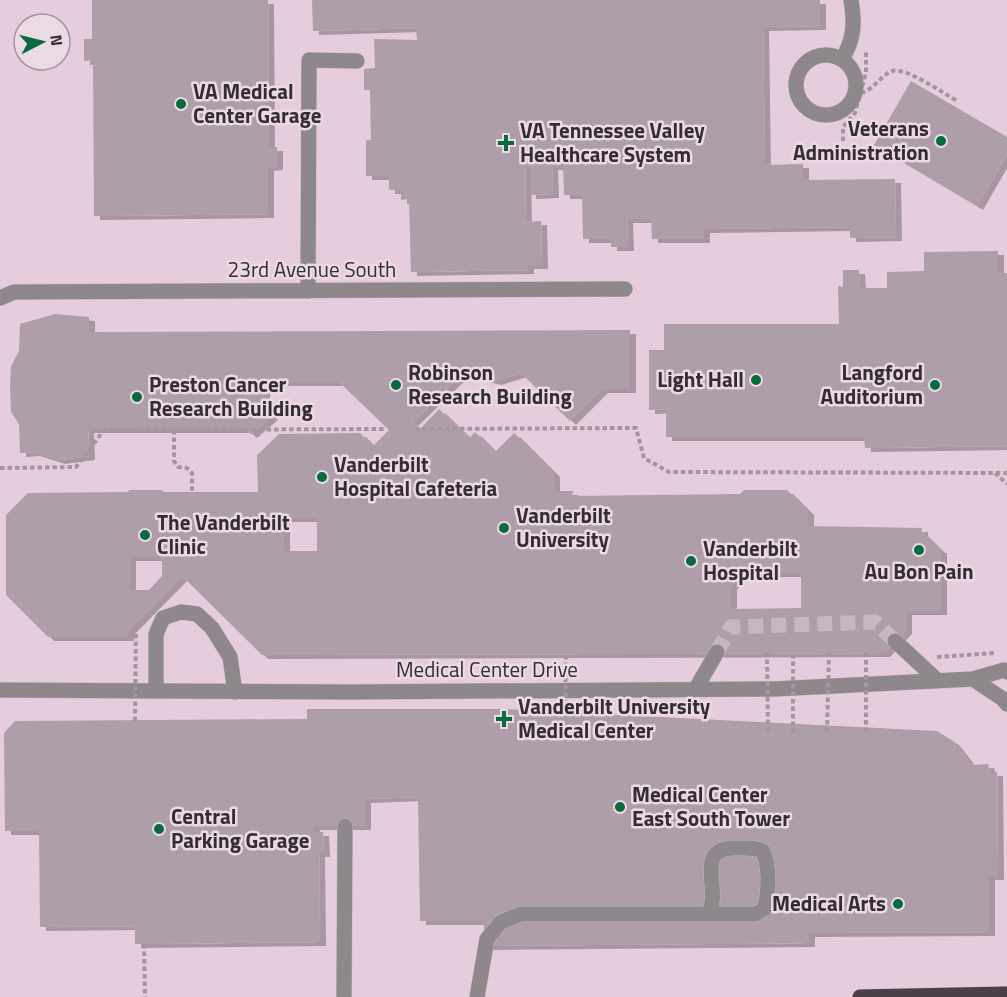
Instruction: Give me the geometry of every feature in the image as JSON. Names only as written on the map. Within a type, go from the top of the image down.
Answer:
[{"type":"main road","points":[[860,997],[1007,994]]},
{"type":"street","points":[[842,59],[851,44],[854,13],[851,0]]},
{"type":"street","points":[[822,55],[842,59],[854,75],[856,84],[851,103],[835,114],[825,116],[815,114],[800,101],[796,92],[799,72],[813,58],[822,55]]},
{"type":"street","points":[[308,291],[309,60],[357,61]]},
{"type":"street","name":"23rd Avenue South","points":[[0,298],[14,292],[625,289]]},
{"type":"street","points":[[156,691],[156,634],[163,618],[181,612],[197,614],[212,628],[230,657],[235,692]]},
{"type":"street","points":[[895,641],[937,680]]},
{"type":"street","points":[[695,690],[717,652]]},
{"type":"street","name":"Medical Center Drive","points":[[0,690],[235,692],[774,689],[973,679],[1004,670],[1007,672]]},
{"type":"street","points":[[973,679],[1007,704]]},
{"type":"street","points":[[344,997],[345,826]]},
{"type":"street","points":[[477,997],[487,939],[501,922],[521,914],[708,914],[756,914],[764,909],[767,900],[766,859],[763,851],[756,848],[725,847],[717,851],[712,858],[712,904],[708,914]]},
{"type":"path","points":[[843,141],[843,127],[855,113],[866,72],[866,42]]},
{"type":"path","points":[[860,94],[868,91],[889,72],[899,70],[909,73],[957,100]]},
{"type":"path","points":[[415,429],[636,428],[644,458],[669,472],[1007,473]]},
{"type":"path","points":[[0,468],[76,467],[104,430],[385,429]]},
{"type":"path","points":[[174,430],[174,461],[178,467],[187,468],[192,473],[192,493]]},
{"type":"path","points":[[995,473],[1007,484]]},
{"type":"path","points":[[135,721],[136,623]]},
{"type":"path","points":[[565,712],[566,652]]},
{"type":"path","points":[[767,652],[768,733]]},
{"type":"path","points":[[827,732],[829,652]]},
{"type":"path","points":[[866,652],[866,732]]},
{"type":"path","points":[[933,657],[996,653]]},
{"type":"path","points":[[793,654],[793,733]]},
{"type":"path","points":[[144,944],[145,997]]},
{"type":"shaded area","name":"Vanderbilt University","points":[[0,0],[1007,0],[1007,997],[0,997]]},
{"type":"building","name":"VA Medical Center Garage","points":[[92,0],[268,0],[269,147],[277,147],[277,166],[268,167],[268,214],[94,216],[93,60],[84,61],[84,39],[92,39]]},
{"type":"building","points":[[312,0],[820,0],[820,26],[763,27],[765,165],[803,164],[803,180],[895,179],[896,237],[850,238],[850,227],[704,229],[704,239],[652,239],[651,219],[627,219],[628,247],[611,247],[611,239],[583,239],[582,195],[564,195],[563,166],[552,166],[553,194],[530,195],[530,166],[525,166],[526,222],[541,221],[542,265],[528,265],[528,270],[411,272],[409,199],[401,200],[401,190],[389,190],[389,176],[366,176],[366,140],[371,140],[370,90],[364,90],[364,69],[375,68],[374,39],[417,40],[416,28],[313,31]]},
{"type":"building","name":"Veterans Administration","points":[[911,81],[1007,137],[1007,154],[977,206],[874,145]]},
{"type":"building","points":[[998,251],[998,273],[1007,273],[1007,446],[865,448],[864,437],[666,437],[666,409],[649,410],[649,350],[664,350],[664,324],[839,324],[838,286],[843,287],[843,270],[859,270],[860,287],[887,288],[887,272],[924,271],[924,252]]},
{"type":"building","points":[[55,314],[89,317],[89,332],[630,330],[630,389],[602,389],[570,421],[521,373],[495,381],[463,373],[412,422],[420,429],[439,409],[469,438],[475,432],[495,452],[514,433],[554,473],[554,491],[573,491],[572,496],[740,494],[744,490],[787,490],[808,511],[808,526],[922,528],[922,532],[941,549],[941,611],[906,611],[906,630],[884,653],[262,655],[182,576],[128,631],[128,637],[48,637],[6,595],[6,515],[28,493],[127,492],[130,490],[258,492],[257,455],[279,434],[360,433],[373,446],[389,430],[339,382],[264,382],[264,409],[272,416],[251,434],[245,429],[88,429],[89,456],[59,460],[34,452],[20,453],[19,424],[11,412],[10,386],[11,366],[19,351],[20,324]],"holes":[[[284,518],[317,518],[317,551],[284,551]],[[130,557],[160,557],[162,576],[149,590],[130,590]],[[743,573],[801,573],[801,608],[731,609],[731,586]]]},
{"type":"building","points":[[307,709],[503,709],[937,731],[953,741],[972,765],[988,764],[990,772],[997,772],[998,876],[989,876],[989,932],[809,933],[809,943],[484,946],[484,921],[420,921],[418,797],[365,799],[365,826],[314,826],[314,832],[323,832],[324,853],[319,853],[320,942],[135,944],[135,926],[40,927],[39,831],[5,831],[4,733],[15,721],[307,719]]},
{"type":"tunnel","points":[[717,652],[731,627],[875,622],[895,641]]},
{"type":"place","name":"VA Medical Center Garage","points":[[181,104]]},
{"type":"place","name":"Veterans Administration","points":[[941,141]]},
{"type":"place","name":"VA Tennessee Valley Healthcare System","points":[[506,143]]},
{"type":"place","name":"Light Hall","points":[[756,380]]},
{"type":"place","name":"Robinson Research Building","points":[[396,385]]},
{"type":"place","name":"Langford Auditorium","points":[[935,385]]},
{"type":"place","name":"Preston Cancer Research Building","points":[[137,397]]},
{"type":"place","name":"Vanderbilt Hospital Cafeteria","points":[[322,477]]},
{"type":"place","name":"Vanderbilt University","points":[[504,528]]},
{"type":"place","name":"The Vanderbilt Clinic","points":[[145,535]]},
{"type":"place","name":"Au Bon Pain","points":[[919,550]]},
{"type":"place","name":"Vanderbilt Hospital","points":[[691,561]]},
{"type":"place","name":"Vanderbilt University Medical Center","points":[[504,719]]},
{"type":"place","name":"Medical Center East South Tower","points":[[620,807]]},
{"type":"place","name":"Central Parking Garage","points":[[159,829]]},
{"type":"place","name":"Medical Arts","points":[[898,904]]}]
